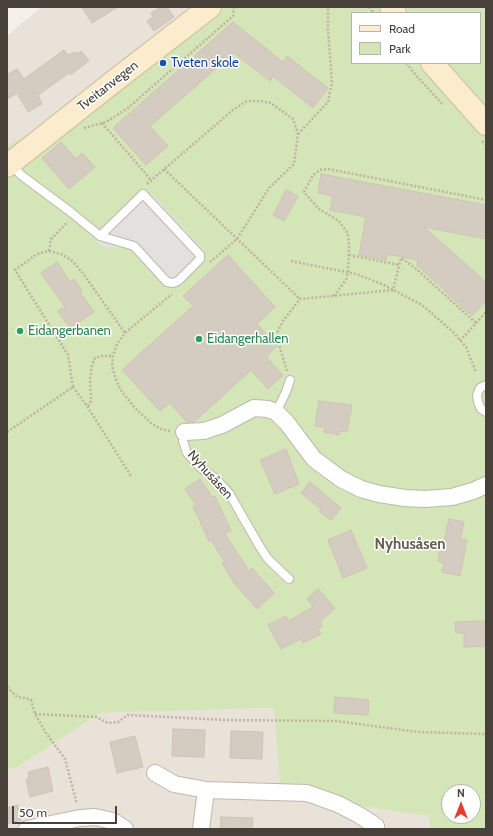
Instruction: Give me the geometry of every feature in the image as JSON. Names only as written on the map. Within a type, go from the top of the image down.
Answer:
[{"type":"main road","name":"Tveitanvegen","points":[[9,165],[112,82],[210,7]]},
{"type":"main road","points":[[433,64],[486,124]]},
{"type":"street","name":"Nyhusåsen","points":[[184,432],[204,431],[222,426],[254,408],[268,409],[276,412]]},
{"type":"street","points":[[276,412],[287,423],[314,459],[341,479],[361,489],[379,494],[425,499],[452,497],[473,491],[486,485]]},
{"type":"street","points":[[155,773],[174,784],[206,790],[307,793],[338,804],[376,826]]},
{"type":"street","points":[[201,829],[206,790]]},
{"type":"street","points":[[28,829],[80,818],[96,818],[112,821],[125,829]]},
{"type":"lane","points":[[9,165],[100,236],[134,246],[167,282],[175,282],[199,261],[200,255],[143,194],[100,236]]},
{"type":"lane","points":[[276,412],[290,380]]},
{"type":"lane","points":[[486,385],[480,388],[477,395],[481,409],[486,412]]},
{"type":"lane","name":"Nyhusåsen","points":[[184,432],[183,441],[187,453],[201,468],[215,478],[229,493],[264,553],[289,579]]},
{"type":"path","points":[[80,130],[102,123],[128,108],[233,16],[234,7]]},
{"type":"path","points":[[298,134],[328,102],[332,82],[328,30],[328,7]]},
{"type":"path","points":[[143,194],[144,187],[164,169],[233,110],[247,101],[271,103],[293,119],[298,134],[294,164],[269,188],[237,239],[209,263]]},
{"type":"path","points":[[102,123],[152,180]]},
{"type":"path","points":[[164,169],[300,299]]},
{"type":"path","points":[[334,296],[346,280],[348,272],[348,234],[339,221],[319,209],[304,192],[313,175],[320,170],[328,169],[486,200]]},
{"type":"path","points":[[49,251],[51,239],[69,222]]},
{"type":"path","points":[[125,333],[82,272],[71,260],[61,254],[49,251],[37,254],[15,270],[68,355],[73,387],[88,406],[130,476]]},
{"type":"path","points":[[348,254],[400,265]]},
{"type":"path","points":[[393,290],[401,258],[414,267],[476,323]]},
{"type":"path","points":[[291,261],[356,274],[393,290],[422,305],[452,331],[466,347],[476,372]]},
{"type":"path","points":[[290,380],[277,338],[283,320],[300,299],[393,290]]},
{"type":"path","points":[[175,291],[125,333],[117,344],[113,356],[112,366],[116,380],[122,392],[135,408],[152,424],[161,429],[184,432]]},
{"type":"path","points":[[460,341],[486,312]]},
{"type":"path","points":[[88,406],[91,400],[90,380],[92,365],[96,358],[102,356],[113,356]]},
{"type":"path","points":[[7,432],[73,387]]},
{"type":"path","points":[[7,687],[17,697],[31,700],[35,714],[50,740],[65,759],[80,818]]},
{"type":"path","points":[[35,714],[96,717],[108,723],[118,722],[128,715],[225,720],[336,721],[418,732],[486,734]]},
{"type":"shaded area","points":[[41,7],[222,7],[182,43],[7,146],[7,36]]},
{"type":"shaded area","points":[[151,193],[204,250],[204,261],[178,285],[172,287],[166,286],[128,246],[106,248],[97,243]]},
{"type":"shaded area","points":[[275,708],[281,795],[428,816],[431,829],[7,829],[7,769],[16,768],[100,713]]},
{"type":"green space","points":[[222,7],[486,7],[486,829],[431,829],[428,816],[281,795],[274,708],[100,713],[16,768],[7,769],[7,146],[182,43]]},
{"type":"building","points":[[82,7],[118,7],[92,23]]},
{"type":"building","points":[[160,7],[167,7],[174,17],[154,31],[147,21],[153,17],[151,13]]},
{"type":"building","points":[[233,22],[283,62],[287,56],[328,88],[313,108],[273,76],[270,81],[234,53],[150,126],[168,146],[146,165],[113,128]]},
{"type":"building","points":[[64,50],[68,55],[75,52],[76,54],[81,51],[89,61],[38,95],[42,104],[28,112],[17,93],[7,99],[7,75],[17,69],[24,79]]},
{"type":"building","points":[[61,142],[76,159],[82,153],[95,167],[69,189],[42,158]]},
{"type":"building","points":[[321,174],[486,205],[486,239],[424,227],[486,282],[486,301],[472,316],[417,265],[418,260],[387,254],[386,260],[359,255],[366,217],[330,210],[333,196],[318,193]]},
{"type":"building","points":[[286,190],[298,196],[284,221],[273,215]]},
{"type":"building","name":"Eidangerhallen","points":[[228,255],[275,307],[257,324],[277,346],[266,357],[283,375],[268,389],[251,370],[194,422],[187,422],[170,403],[160,411],[122,370],[193,306],[183,296]]},
{"type":"building","points":[[57,262],[70,282],[74,279],[82,291],[80,292],[94,312],[70,328],[58,311],[65,307],[41,273]]},
{"type":"building","points":[[319,401],[352,405],[347,432],[339,431],[339,435],[324,432],[325,427],[315,426]]},
{"type":"building","points":[[286,449],[299,484],[275,494],[260,460]]},
{"type":"building","points":[[200,479],[212,497],[215,496],[231,531],[225,534],[249,571],[252,568],[274,593],[257,609],[235,584],[222,563],[225,562],[211,540],[209,541],[193,506],[196,505],[185,489]]},
{"type":"building","points":[[310,482],[341,508],[331,520],[319,511],[321,509],[301,493]]},
{"type":"building","points":[[449,519],[464,522],[460,539],[467,540],[460,576],[442,572],[444,563],[438,561]]},
{"type":"building","points":[[351,530],[367,568],[343,578],[328,540]]},
{"type":"building","points":[[318,589],[335,608],[320,622],[322,626],[318,628],[321,634],[303,643],[301,639],[281,649],[268,625],[286,616],[288,621],[313,607],[307,599]]},
{"type":"building","points":[[486,621],[486,646],[464,647],[464,633],[456,633],[455,622]]},
{"type":"building","points":[[335,697],[369,700],[368,715],[334,713]]},
{"type":"building","points":[[173,729],[205,730],[204,757],[172,756]]},
{"type":"building","points":[[231,731],[263,732],[262,759],[230,758]]},
{"type":"building","points":[[135,736],[143,767],[117,773],[110,742]]},
{"type":"building","points":[[48,767],[53,791],[30,797],[26,779],[29,779],[28,772]]},
{"type":"building","points":[[18,805],[21,820],[7,824],[7,808]]},
{"type":"building","points":[[221,817],[253,818],[252,829],[220,829]]},
{"type":"place","name":"Tveten skole","points":[[163,63]]},
{"type":"place","name":"Eidangerbanen","points":[[20,331]]},
{"type":"place","name":"Eidangerhallen","points":[[199,339]]},
{"type":"district","name":"Nyhusåsen","points":[[410,545]]}]
